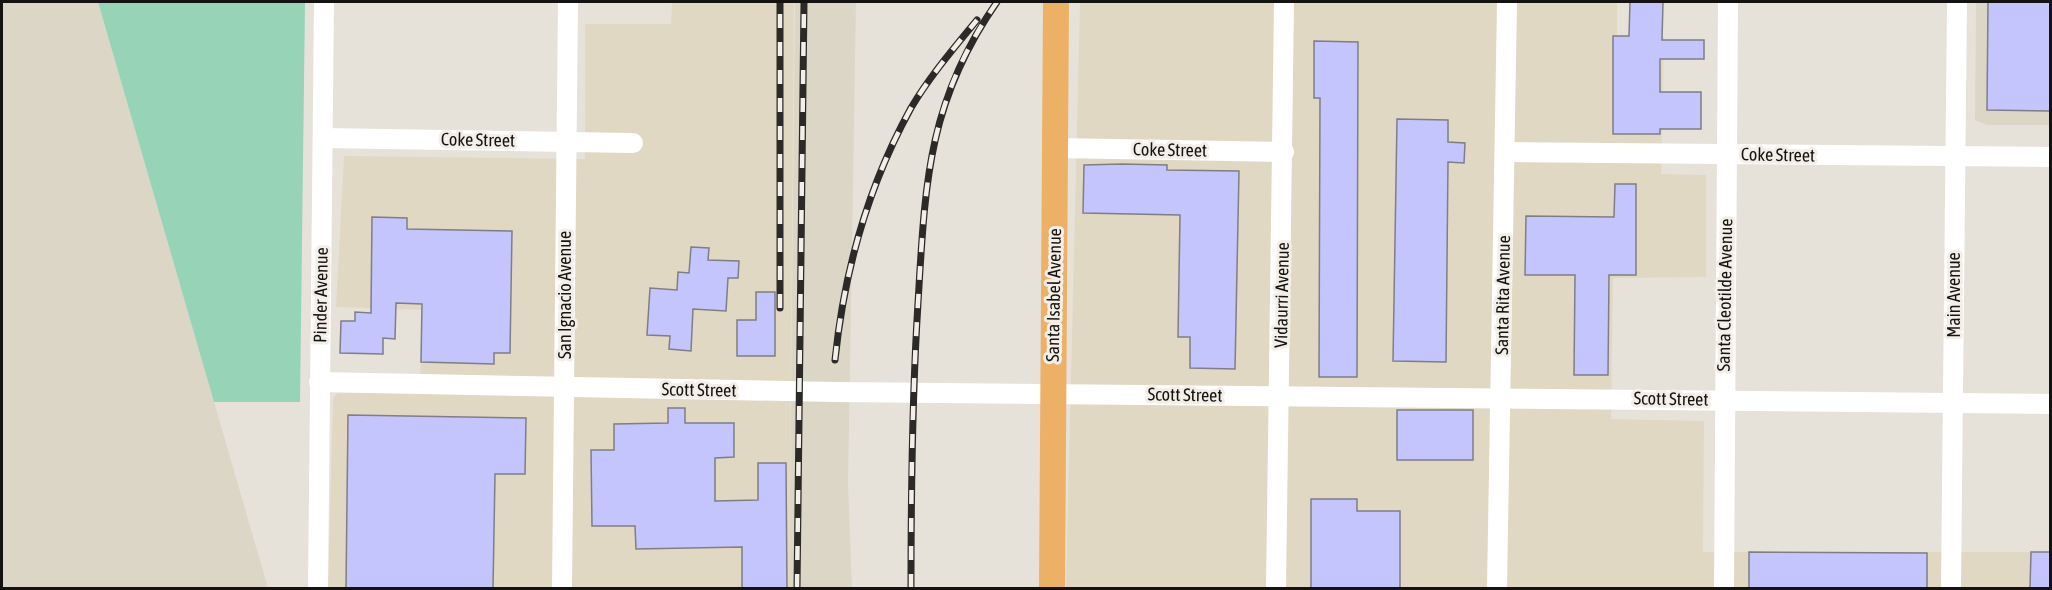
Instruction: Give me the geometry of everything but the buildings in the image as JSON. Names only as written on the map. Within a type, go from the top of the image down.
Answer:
[{"type":"main road","name":"Santa Isabel Avenue","points":[[1052,588],[1056,2]]},
{"type":"street","name":"Pinder Avenue","points":[[318,588],[324,2]]},
{"type":"street","name":"San Ignacio Avenue","points":[[562,588],[568,2]]},
{"type":"street","name":"Vidaurri Avenue","points":[[1276,588],[1284,152],[1284,2]]},
{"type":"street","name":"Santa Rita Avenue","points":[[1497,588],[1507,2]]},
{"type":"street","name":"Santa Cleotilde Avenue","points":[[1724,588],[1728,2]]},
{"type":"street","name":"Main Avenue","points":[[1951,588],[1957,2]]},
{"type":"street","name":"Coke Street","points":[[323,138],[633,143]]},
{"type":"street","name":"Coke Street","points":[[1056,148],[1284,152]]},
{"type":"street","name":"Coke Street","points":[[1506,152],[2050,157]]},
{"type":"street","name":"Scott Street","points":[[319,382],[564,388],[1280,396],[1501,396],[2050,404]]},
{"type":"shaded area","points":[[2,2],[98,2],[268,588],[2,588]]},
{"type":"shaded area","points":[[672,2],[794,2],[789,588],[328,588],[333,397],[338,393],[420,392],[422,310],[336,307],[344,156],[585,159],[585,24],[671,24]]},
{"type":"shaded area","points":[[795,2],[856,2],[848,484],[852,588],[789,588]]},
{"type":"shaded area","points":[[1080,2],[1617,2],[1617,36],[1664,37],[1661,174],[1706,175],[1706,277],[1613,278],[1611,419],[1704,421],[1703,552],[2050,552],[2050,588],[1066,588]]},
{"type":"shaded area","points":[[1976,2],[2050,2],[2050,125],[1987,125],[1975,120]]},
{"type":"green space","points":[[98,2],[305,2],[300,402],[214,402]]},
{"type":"railway","points":[[780,2],[780,308]]},
{"type":"railway","points":[[797,588],[804,2]]},
{"type":"railway","points":[[911,588],[914,374],[923,221],[928,183],[943,110],[956,75],[974,39],[997,2]]},
{"type":"railway","points":[[835,360],[852,262],[860,230],[882,168],[918,96],[942,62],[977,20]]}]
